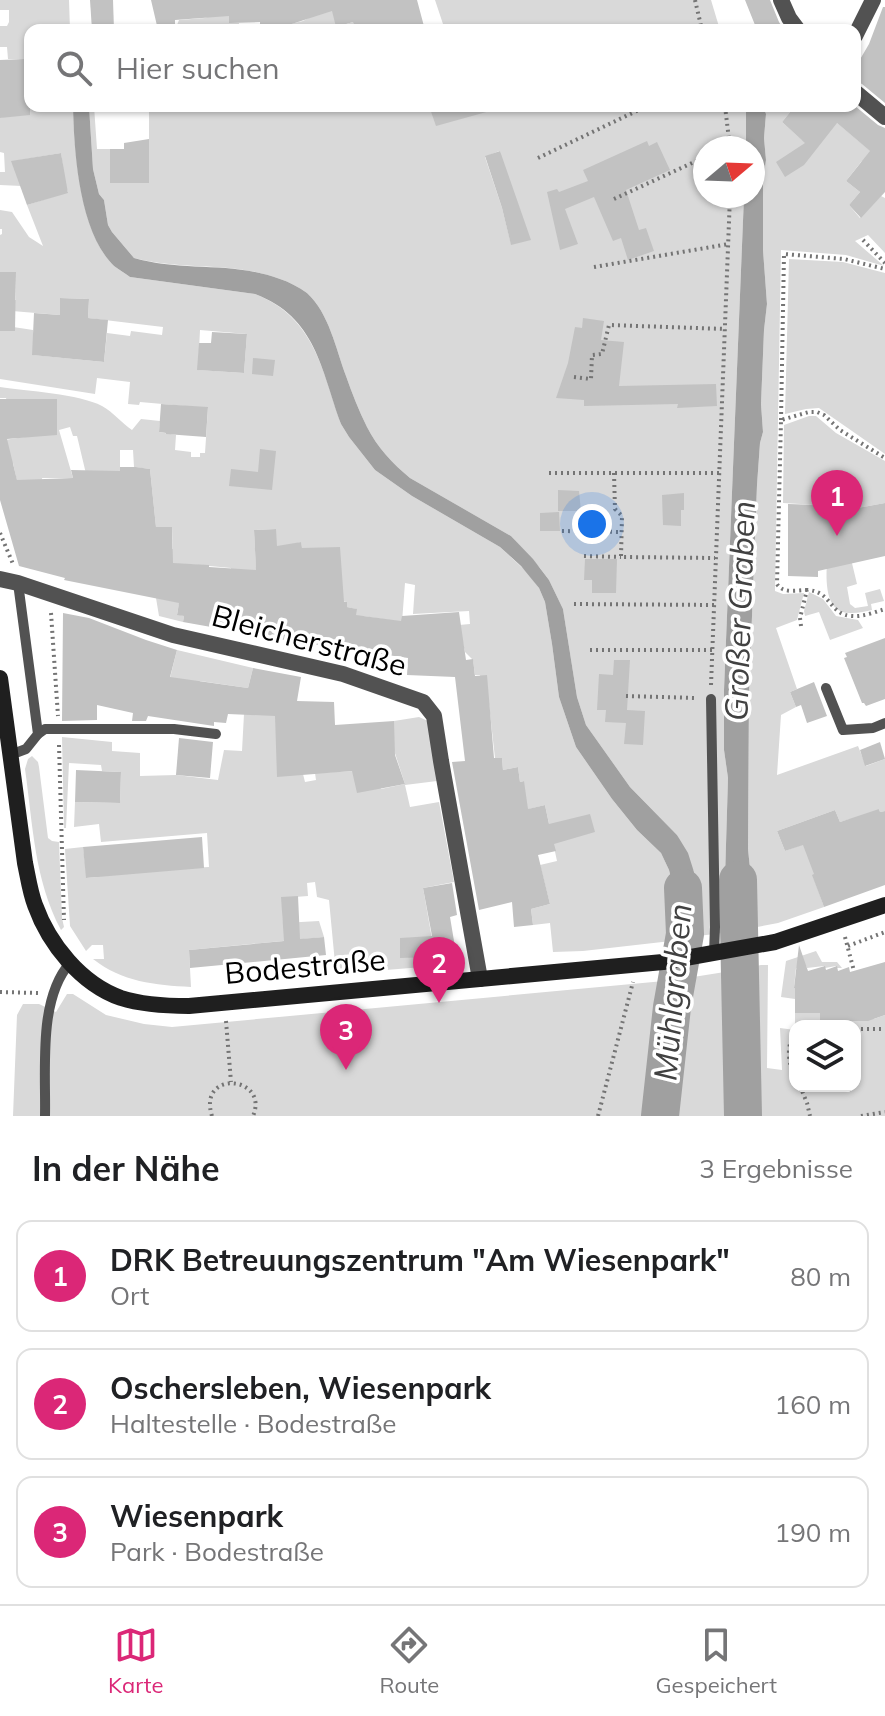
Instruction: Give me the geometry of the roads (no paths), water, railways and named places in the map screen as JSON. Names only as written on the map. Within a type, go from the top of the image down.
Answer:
[{"type":"main road","name":"Bodestraße","points":[[0,678],[6,744],[30,889],[43,924],[70,963],[107,992],[139,1003],[189,1006],[663,962],[760,946],[885,905]]},
{"type":"street","points":[[781,0],[794,24]]},
{"type":"street","points":[[861,24],[873,0]]},
{"type":"street","points":[[861,97],[885,117]]},
{"type":"street","name":"Bleicherstraße","points":[[0,579],[17,576],[49,593],[173,635],[343,674],[423,702],[434,716],[438,729],[480,979]]},
{"type":"lane","points":[[17,576],[38,734]]},
{"type":"lane","points":[[826,688],[843,730],[873,728],[885,723]]},
{"type":"lane","points":[[711,699],[714,954]]},
{"type":"lane","points":[[6,744],[26,749],[45,729],[148,728],[216,734]]},
{"type":"lane","points":[[45,1116],[47,1031],[52,993],[60,974],[70,963]]},
{"type":"water","points":[[73,112],[89,112],[93,169],[99,194],[104,200],[108,225],[134,258],[170,265],[244,270],[287,282],[307,293],[326,321],[361,415],[386,455],[410,478],[511,536],[533,559],[549,580],[563,609],[577,697],[586,725],[630,787],[677,835],[688,853],[694,872],[698,936],[671,941],[672,882],[661,853],[612,799],[576,747],[559,697],[545,602],[539,588],[500,547],[412,496],[375,470],[341,424],[313,347],[291,316],[255,294],[130,277],[114,266],[102,251],[86,213],[75,146]]},
{"type":"water","points":[[746,112],[766,114],[764,136],[746,136]]},
{"type":"water","points":[[744,208],[763,208],[767,304],[749,695],[748,849],[752,928],[731,932],[724,923],[728,778],[724,750]]},
{"type":"water","points":[[751,967],[749,1017],[754,1050],[755,1116],[734,1116],[731,971]]},
{"type":"water","points":[[687,978],[679,1023],[672,1116],[650,1116],[664,981]]},
{"type":"waterway","name":"Großer Graben","points":[[738,880],[743,1116]]},
{"type":"waterway","name":"Mühlgraben","points":[[660,1116],[672,1007],[685,934],[683,888]]},
{"type":"place","name":"DRK Betreuungszentrum \"Am Wiesenpark\"","points":[[837,536]]},
{"type":"place","name":"Oschersleben, Wiesenpark","points":[[439,1003]]},
{"type":"place","name":"Wiesenpark","points":[[346,1070]]}]
